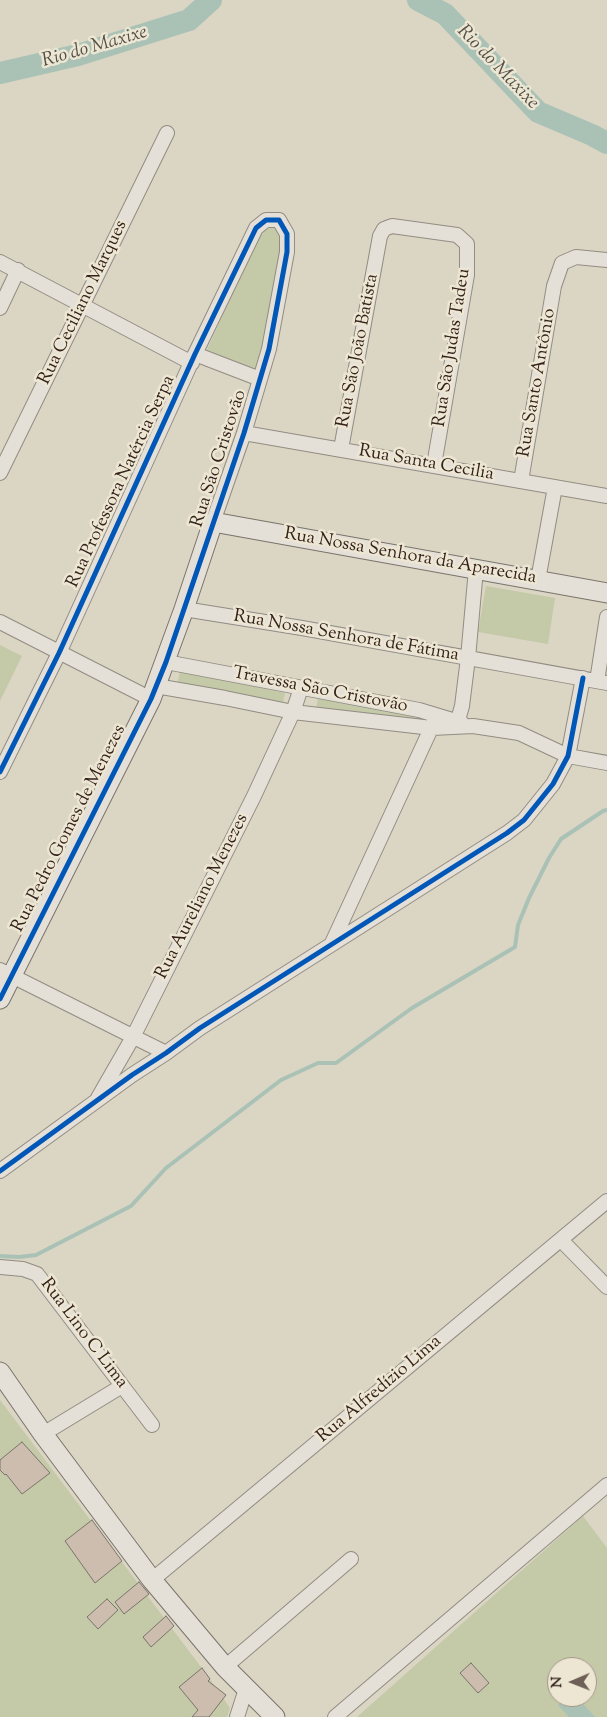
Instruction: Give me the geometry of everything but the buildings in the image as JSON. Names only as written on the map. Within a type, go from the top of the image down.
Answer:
[{"type":"street","name":"Rua Ceciliano Marques","points":[[0,473],[167,133]]},
{"type":"street","name":"Rua Professora Natércia Serpa","points":[[0,772],[59,653],[194,358],[256,228],[266,220],[279,220],[280,222]]},
{"type":"street","name":"Rua São Cristovão","points":[[154,693],[244,434],[269,349],[287,252],[287,234],[280,222]]},
{"type":"street","name":"Rua São João Batista","points":[[341,449],[380,236],[384,229],[392,226],[457,235]]},
{"type":"street","name":"Rua São Judas Tadeu","points":[[434,466],[467,275],[467,244],[457,235]]},
{"type":"street","name":"Rua Santo Antônio","points":[[521,481],[554,286],[562,263],[576,256],[607,260]]},
{"type":"street","points":[[0,262],[194,358],[260,379]]},
{"type":"street","points":[[0,308],[18,270]]},
{"type":"street","name":"Rua Santa Cecilia","points":[[244,434],[341,449],[607,496]]},
{"type":"street","points":[[538,580],[555,487]]},
{"type":"street","name":"Rua Nossa Senhora da Aparecida","points":[[213,522],[607,592]]},
{"type":"street","points":[[476,569],[468,658],[596,681]]},
{"type":"street","name":"Rua Nossa Senhora de Fátima","points":[[184,609],[468,658],[462,706],[457,724]]},
{"type":"street","points":[[0,1171],[200,1028],[507,833],[524,820],[553,784],[568,756],[596,681],[607,617]]},
{"type":"street","name":"Travessa São Cristovão","points":[[0,622],[59,653],[154,693],[226,698],[293,712],[432,728],[457,724],[519,733],[568,756],[607,763]]},
{"type":"street","name":"Travessa São Cristovão","points":[[166,662],[436,714],[457,724]]},
{"type":"street","name":"Rua Aureliano Menezes","points":[[95,1102],[133,1037],[254,796],[293,712],[301,688]]},
{"type":"street","name":"Rua Pedro Gomes de Menezes","points":[[0,999],[6,973],[154,693]]},
{"type":"street","points":[[332,944],[432,728],[436,714]]},
{"type":"street","points":[[6,973],[166,1053]]},
{"type":"street","name":"Rua Alfredízio Lima","points":[[152,1580],[607,1201]]},
{"type":"street","points":[[561,1240],[607,1287]]},
{"type":"street","name":"Rua Lino C Lima","points":[[0,1266],[23,1269],[37,1274],[152,1425]]},
{"type":"street","points":[[0,1372],[43,1434],[152,1580],[225,1667],[275,1717]]},
{"type":"street","points":[[43,1434],[122,1386]]},
{"type":"street","points":[[335,1717],[607,1485]]},
{"type":"street","points":[[225,1667],[351,1559]]},
{"type":"street","points":[[237,1717],[246,1689]]},
{"type":"shaded area","points":[[277,227],[283,232],[264,362],[257,368],[250,370],[207,350],[255,243],[265,230]]},
{"type":"shaded area","points":[[486,586],[555,598],[548,644],[478,632]]},
{"type":"shaded area","points":[[0,645],[22,656],[0,701]]},
{"type":"shaded area","points":[[180,671],[285,693],[282,707],[177,685]]},
{"type":"shaded area","points":[[318,697],[420,712],[419,725],[316,710]]},
{"type":"shaded area","points":[[0,1400],[210,1679],[230,1708],[227,1717],[0,1717]]},
{"type":"shaded area","points":[[583,1516],[607,1548],[607,1717],[357,1717]]},
{"type":"shaded area","points":[[560,1707],[586,1707],[595,1717],[569,1717]]},
{"type":"waterway","name":"Rio do Maxixe","points":[[0,73],[78,55],[189,20],[211,0]]},
{"type":"waterway","name":"Rio do Maxixe","points":[[418,0],[445,14],[538,112],[607,143]]},
{"type":"waterway","points":[[0,1256],[19,1257],[36,1255],[131,1206],[166,1168],[281,1080],[318,1063],[336,1063],[412,1008],[515,947],[518,925],[529,898],[561,839],[607,810]]},
{"type":"cycle path","points":[[0,772],[59,653],[195,354],[256,228],[266,220],[279,220],[287,234],[287,252],[269,349],[244,433],[166,662],[151,699],[0,999]]},
{"type":"cycle path","points":[[0,1171],[200,1028],[507,833],[524,820],[553,784],[568,756],[583,678]]}]
